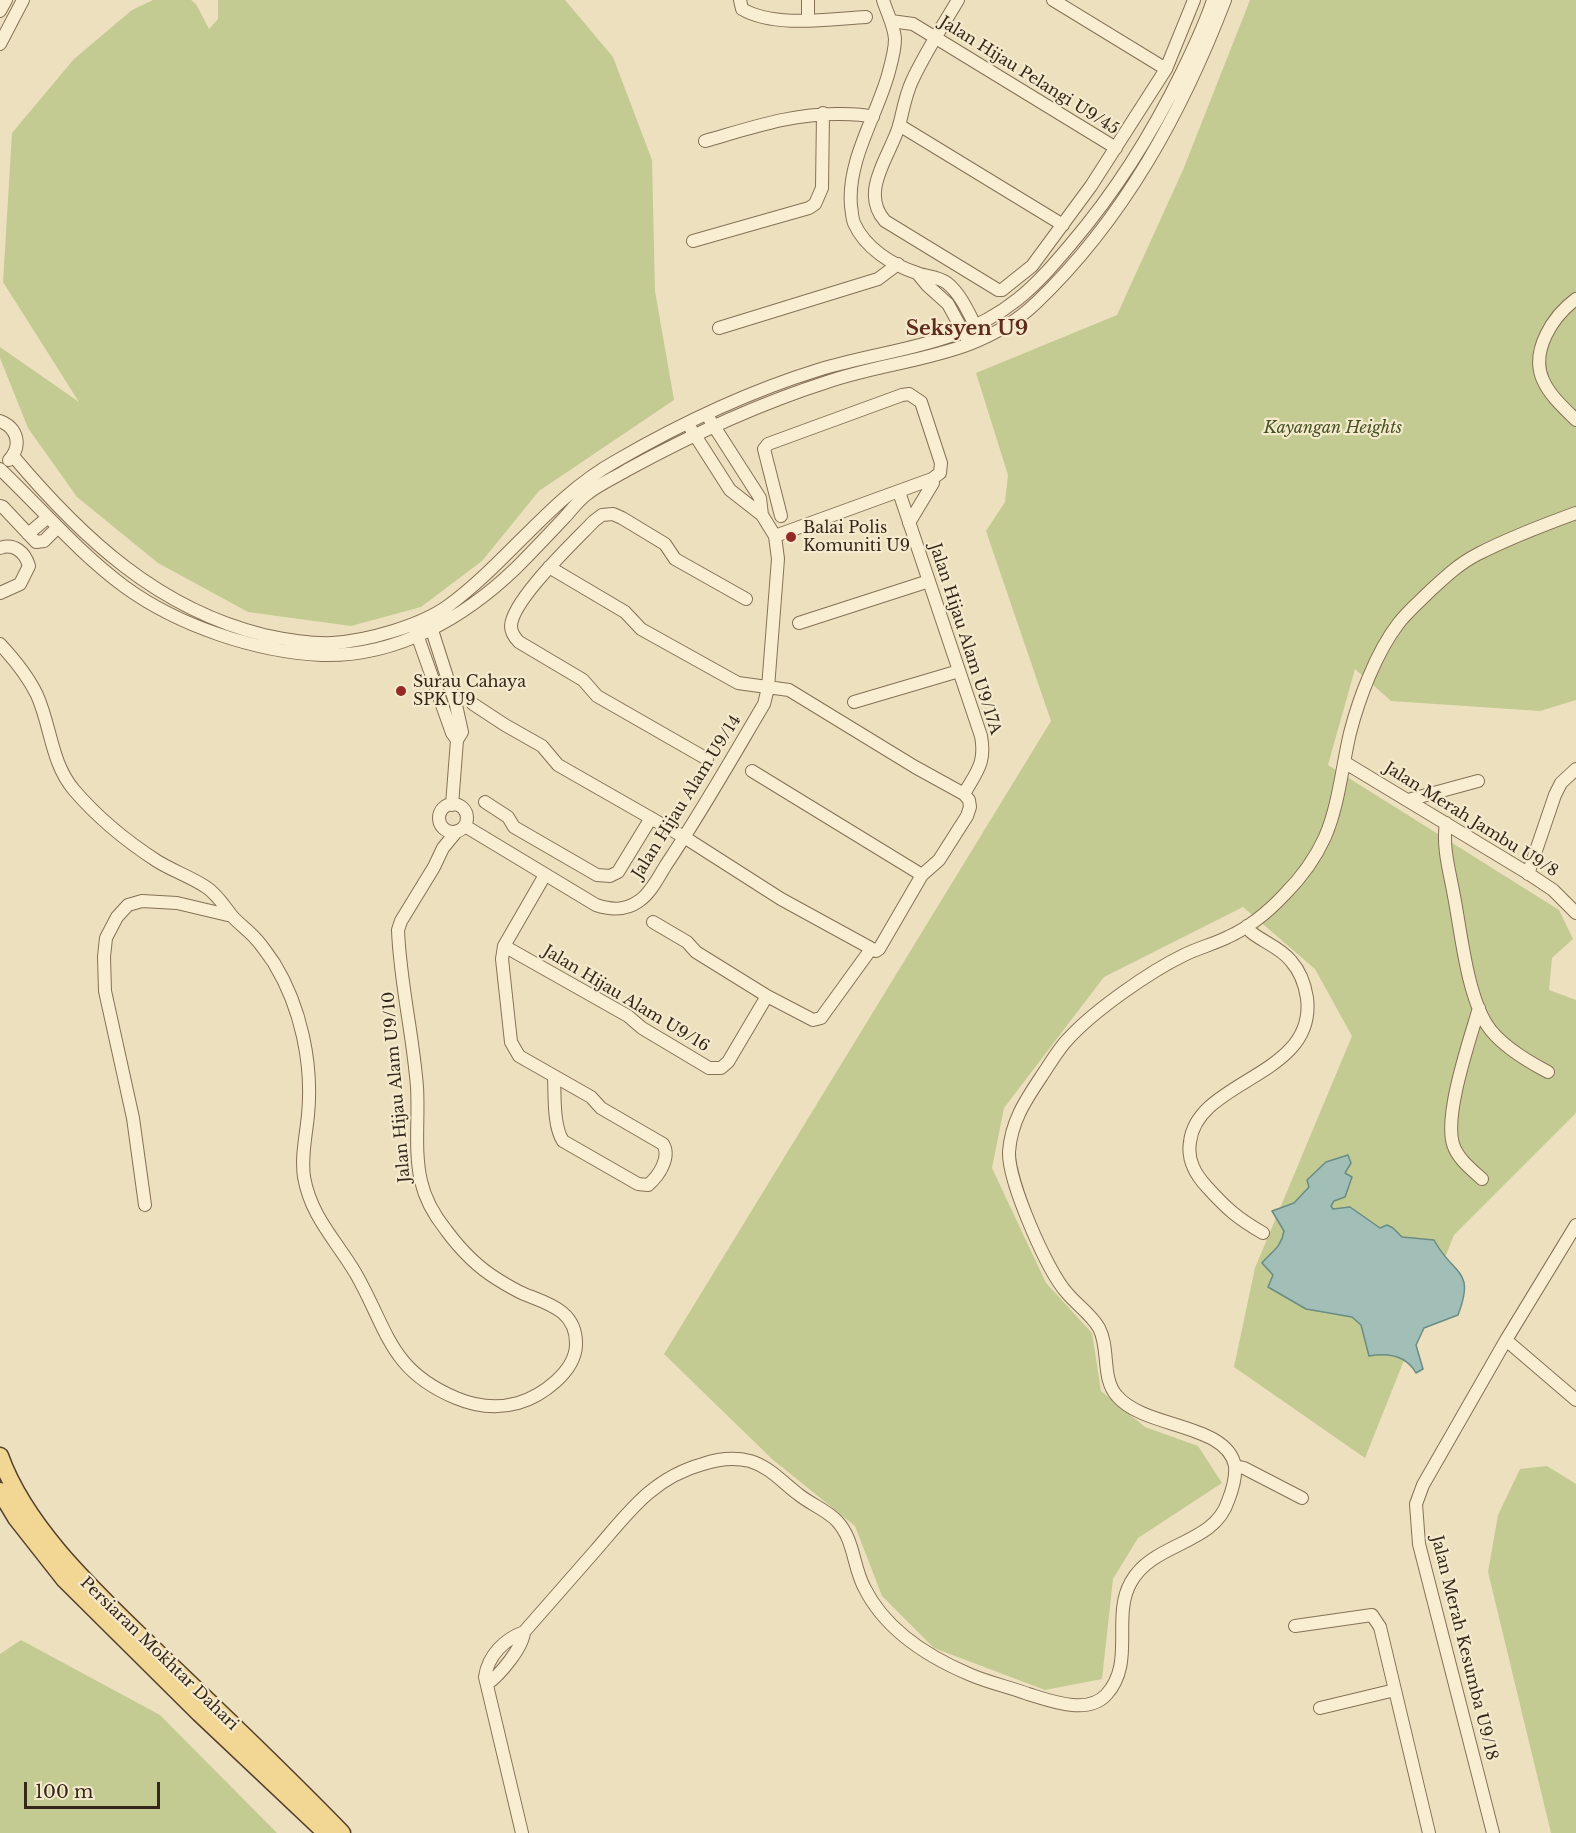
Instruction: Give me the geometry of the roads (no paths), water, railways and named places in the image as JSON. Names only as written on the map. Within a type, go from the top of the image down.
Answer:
[{"type":"main road","name":"Persiaran Mokhtar Dahari","points":[[0,1456],[6,1473],[31,1514],[74,1571],[342,1833]]},
{"type":"main road","name":"Persiaran Mokhtar Dahari","points":[[0,1491],[16,1518],[64,1579],[191,1705],[326,1833]]},
{"type":"street","points":[[0,11],[6,0]]},
{"type":"street","points":[[0,44],[23,0]]},
{"type":"street","points":[[740,0],[742,9],[770,19],[808,20],[866,16]]},
{"type":"street","points":[[808,0],[808,20]]},
{"type":"street","points":[[883,0],[895,39],[892,59],[853,173],[851,199],[853,220],[861,237],[870,247],[918,274],[932,276],[946,283],[959,298],[975,326],[976,341]]},
{"type":"street","points":[[958,0],[912,81],[899,125],[877,178],[874,192],[876,205],[885,221],[998,290],[1006,288],[1024,274],[1063,225],[1116,148],[1166,69],[1194,0]]},
{"type":"street","points":[[1053,0],[1166,69]]},
{"type":"street","points":[[0,421],[15,433],[17,444],[13,456],[0,467],[57,528],[127,588],[198,627],[276,651],[324,655],[378,650],[417,636],[501,560],[577,485],[612,463],[686,423],[777,384],[823,368],[922,346],[964,332],[991,318],[1018,299],[1045,274],[1124,177],[1164,109],[1206,21],[1213,0]]},
{"type":"street","points":[[13,456],[59,509],[105,552],[171,599],[231,627],[301,642],[335,643],[369,638],[413,623],[452,620],[514,570],[586,494],[694,434],[741,412],[831,380],[928,358],[976,341],[998,331],[1034,305],[1075,262],[1125,199],[1178,109],[1204,54],[1225,0]]},
{"type":"street","name":"Jalan Hijau Pelangi U9/45","points":[[891,21],[913,24],[1116,148]]},
{"type":"street","points":[[693,241],[809,208],[815,204],[822,188],[822,114]]},
{"type":"street","points":[[705,141],[796,116],[864,114],[873,117]]},
{"type":"street","points":[[899,125],[1063,225]]},
{"type":"street","points":[[719,328],[878,279],[898,264]]},
{"type":"street","points":[[918,274],[948,304],[964,332],[976,341]]},
{"type":"street","points":[[1576,299],[1568,305],[1548,330],[1540,353],[1540,370],[1549,390],[1576,420]]},
{"type":"street","points":[[965,308],[991,318]]},
{"type":"street","points":[[940,339],[951,324],[954,315]]},
{"type":"street","points":[[775,536],[898,492],[932,479],[940,473],[941,463],[921,402],[909,394],[902,395],[764,447],[781,516]]},
{"type":"street","points":[[706,414],[760,498],[762,515]]},
{"type":"street","points":[[686,423],[730,490],[762,515]]},
{"type":"street","points":[[909,523],[933,483],[932,479]]},
{"type":"street","name":"Jalan Hijau Alam U9/17A","points":[[898,492],[981,736],[984,753],[981,764],[964,794]]},
{"type":"street","points":[[0,506],[39,543],[57,528]]},
{"type":"street","points":[[522,1833],[487,1684],[494,1679],[519,1646],[524,1632],[643,1496],[679,1471],[712,1461],[734,1459],[751,1462],[770,1470],[798,1494],[838,1522],[846,1535],[863,1585],[873,1602],[885,1619],[917,1646],[975,1677],[1041,1698],[1075,1705],[1088,1704],[1101,1701],[1110,1691],[1118,1674],[1123,1654],[1122,1604],[1128,1585],[1142,1565],[1210,1527],[1224,1511],[1228,1502],[1235,1467],[1226,1449],[1216,1440],[1204,1433],[1158,1420],[1124,1403],[1114,1394],[1098,1326],[1060,1285],[1017,1190],[1010,1166],[1012,1128],[1020,1109],[1069,1038],[1118,996],[1180,957],[1232,936],[1259,919],[1289,890],[1325,837],[1361,698],[1383,647],[1400,621],[1445,576],[1474,556],[1576,513]]},
{"type":"street","points":[[707,759],[597,696],[583,680],[519,642],[513,637],[511,627],[514,616],[538,578],[602,515],[613,514],[665,544],[675,559],[746,599]]},
{"type":"street","name":"Jalan Hijau Alam U9/14","points":[[461,829],[596,905],[609,909],[623,908],[640,901],[684,837],[764,704],[768,688],[778,559],[775,536],[762,515]]},
{"type":"street","points":[[28,534],[47,518]]},
{"type":"street","points":[[0,548],[14,547],[27,558],[30,566],[20,584],[0,593]]},
{"type":"street","points":[[549,567],[625,612],[641,629],[728,678],[738,683],[789,690],[915,767],[964,794],[969,800],[970,807],[967,816],[939,860],[922,875],[879,949],[874,950],[821,1018],[813,1020],[767,996],[696,952],[687,942],[653,921]]},
{"type":"street","points":[[799,623],[929,581]]},
{"type":"street","points":[[413,623],[452,733],[457,740]]},
{"type":"street","points":[[430,623],[462,732],[457,740],[452,805]]},
{"type":"street","name":"Jalan Hijau Alam U9/10","points":[[0,644],[27,677],[37,695],[57,764],[65,780],[108,825],[160,863],[207,888],[222,901],[232,916],[259,941],[277,968],[298,1018],[309,1064],[308,1115],[302,1150],[309,1197],[315,1213],[358,1278],[392,1348],[405,1366],[442,1392],[479,1406],[503,1406],[519,1403],[535,1396],[562,1374],[572,1360],[576,1346],[574,1329],[564,1313],[552,1304],[493,1276],[464,1253],[443,1227],[426,1199],[420,1178],[417,1086],[398,930],[443,848],[461,829]]},
{"type":"street","points":[[854,702],[959,670]]},
{"type":"street","points":[[473,704],[543,746],[558,765],[684,837],[736,869],[745,878],[874,950]]},
{"type":"street","name":"Jalan Merah Jambu U9/8","points":[[1344,762],[1553,890],[1576,913]]},
{"type":"street","points":[[1528,874],[1554,795],[1561,783],[1576,769]]},
{"type":"street","points":[[752,771],[922,875]]},
{"type":"street","points":[[1408,800],[1478,781]]},
{"type":"street","points":[[485,802],[508,817],[514,827],[597,875],[610,876],[618,872],[651,818]]},
{"type":"street","points":[[441,824],[447,830],[461,829],[467,822],[466,812],[459,806],[452,805],[442,810],[440,819],[441,824],[444,834],[443,848]]},
{"type":"street","points":[[1446,823],[1446,850],[1461,938],[1467,971],[1479,1008],[1487,1025],[1500,1039],[1524,1060],[1548,1072]]},
{"type":"street","points":[[545,875],[504,946],[502,959],[512,1042],[519,1056],[591,1097],[601,1108],[663,1144],[667,1151],[666,1156],[648,1185],[638,1184],[563,1141],[559,1136],[554,1078]]},
{"type":"street","name":"Jalan Hijau Alam U9/10","points":[[145,1205],[133,1118],[105,991],[106,938],[117,917],[128,905],[142,901],[177,903],[232,916]]},
{"type":"street","points":[[1247,926],[1259,938],[1281,951],[1293,963],[1306,991],[1308,1005],[1306,1019],[1302,1032],[1284,1055],[1218,1101],[1196,1121],[1191,1134],[1189,1151],[1191,1163],[1199,1178],[1231,1213],[1263,1233]]},
{"type":"street","name":"Jalan Hijau Alam U9/16","points":[[504,946],[628,1016],[642,1028],[709,1068],[721,1068],[728,1062],[767,996]]},
{"type":"street","points":[[1479,1008],[1460,1071],[1451,1133],[1453,1144],[1460,1157],[1482,1179]]},
{"type":"street","name":"Jalan Merah Kesumba U9/18","points":[[1493,1833],[1419,1544],[1416,1504],[1423,1485],[1506,1340],[1576,1225]]},
{"type":"street","points":[[1506,1340],[1576,1400]]},
{"type":"street","points":[[1235,1467],[1244,1468],[1302,1498]]},
{"type":"street","points":[[1295,1626],[1372,1615],[1380,1627],[1429,1833]]},
{"type":"street","points":[[1320,1708],[1395,1690]]},
{"type":"water","points":[[1348,1155],[1351,1163],[1345,1173],[1352,1177],[1345,1197],[1334,1201],[1331,1206],[1333,1209],[1350,1207],[1380,1228],[1387,1225],[1393,1228],[1402,1237],[1434,1240],[1463,1280],[1465,1289],[1458,1315],[1424,1328],[1416,1345],[1423,1369],[1416,1373],[1407,1362],[1396,1357],[1369,1356],[1361,1325],[1352,1317],[1306,1309],[1268,1287],[1273,1275],[1262,1263],[1278,1245],[1284,1231],[1272,1211],[1294,1203],[1309,1187],[1307,1180],[1326,1162]]},
{"type":"place","name":"Balai Polis Komuniti U9","points":[[791,537]]},
{"type":"place","name":"Surau Cahaya SPK U9","points":[[401,691]]},
{"type":"district","name":"Seksyen U9","points":[[967,329]]},
{"type":"park label","name":"Kayangan Heights","points":[[1333,428]]}]
